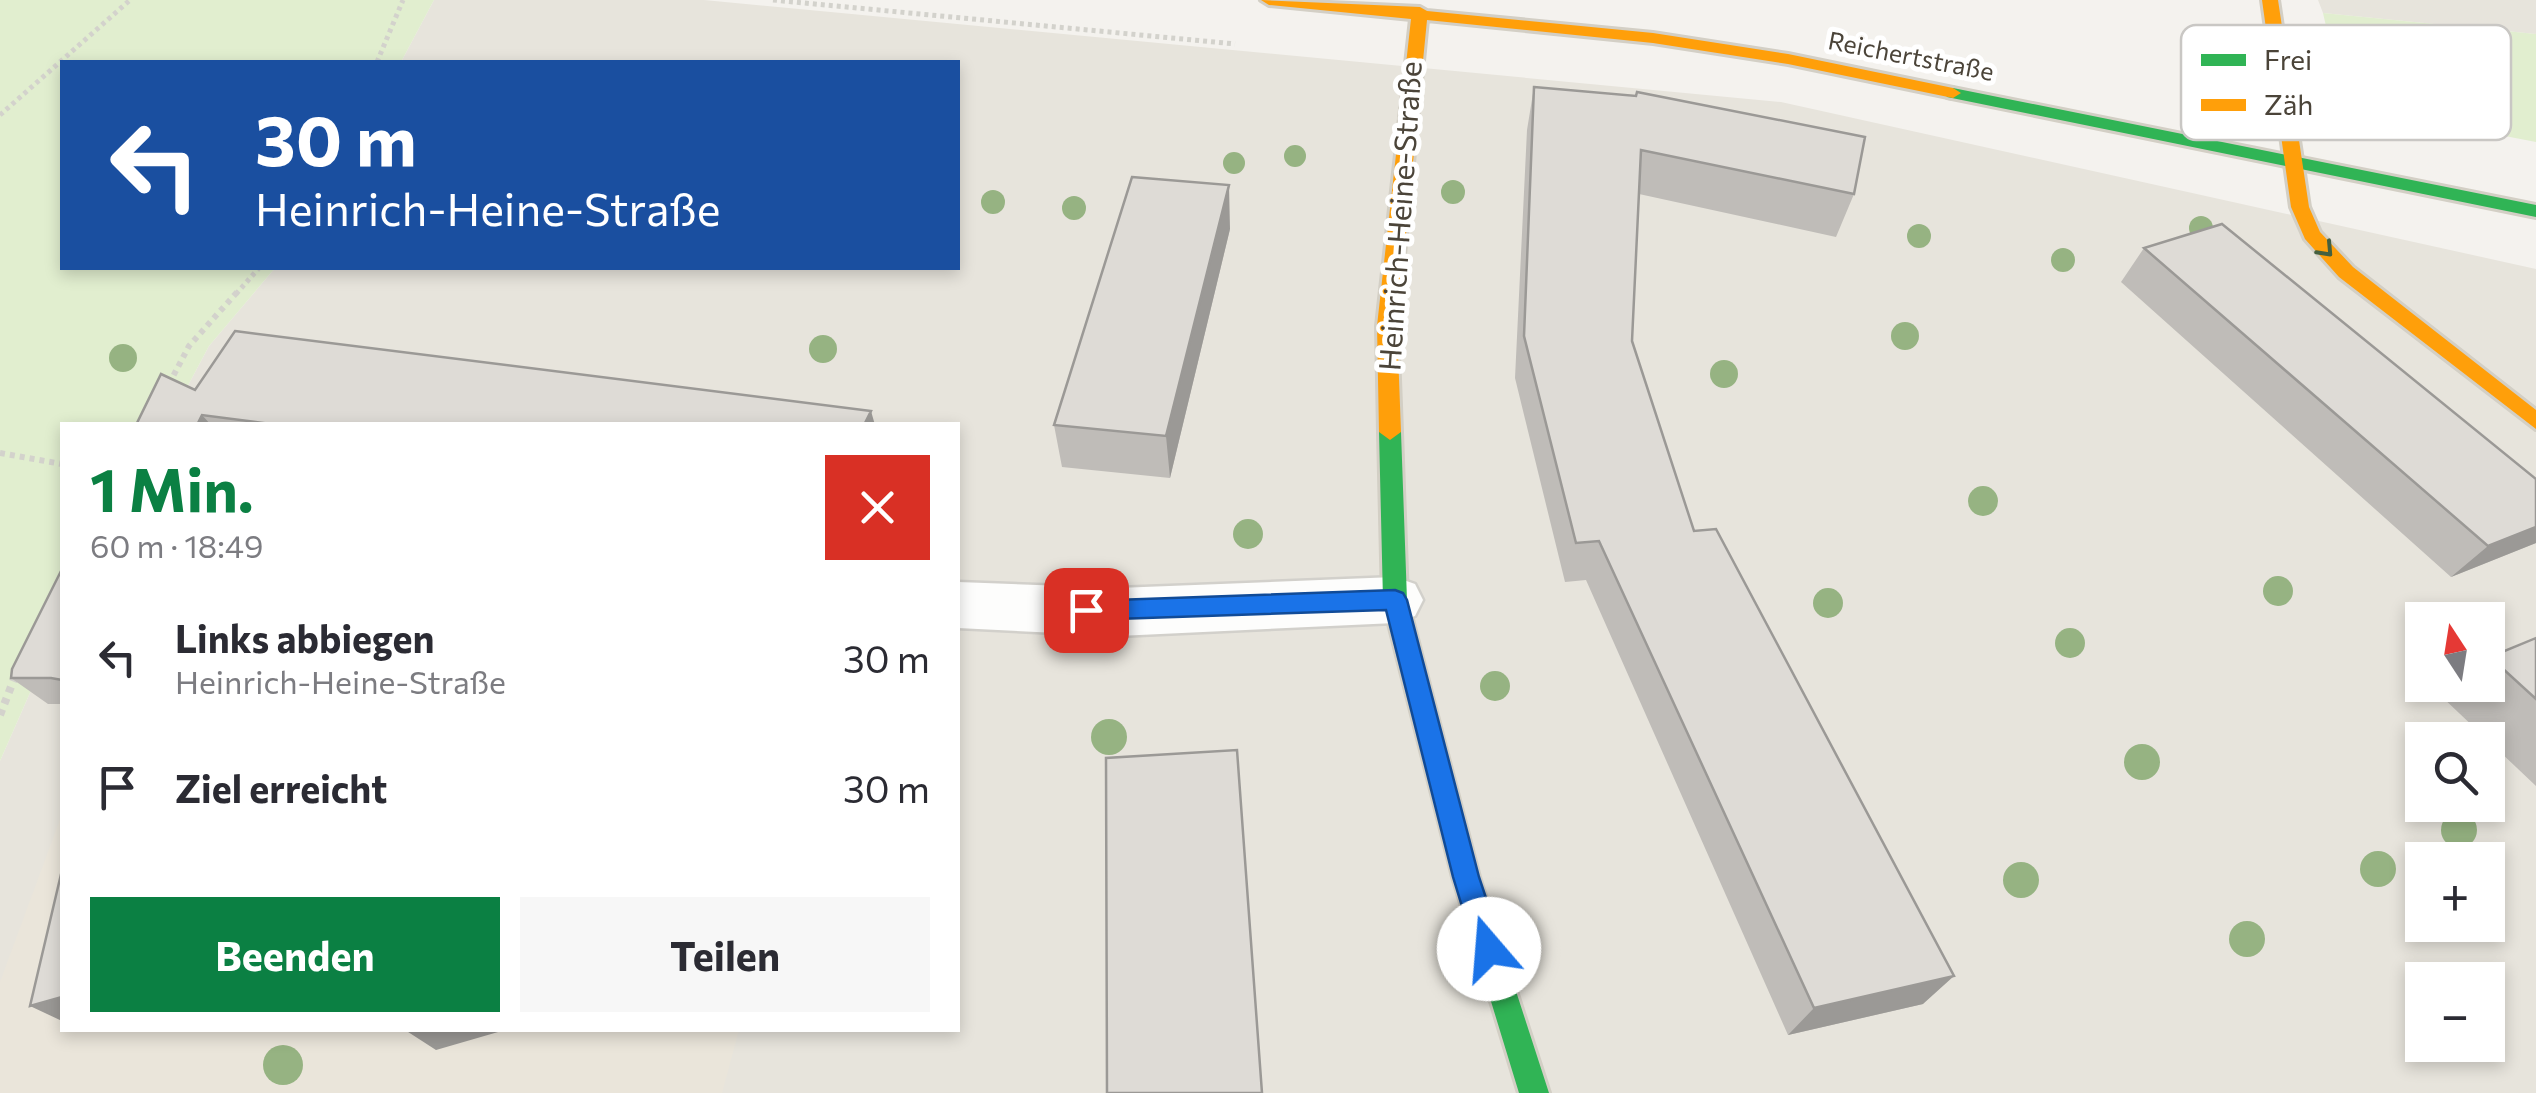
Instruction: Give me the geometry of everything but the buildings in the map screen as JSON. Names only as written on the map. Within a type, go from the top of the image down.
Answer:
[{"type":"street","name":"Reichertstraße","points":[[1269,0],[1653,38],[1788,60],[2181,139]]},
{"type":"street","points":[[2270,0],[2273,25]]},
{"type":"street","name":"Heinrich-Heine-Straße","points":[[1420,12],[1387,326],[1395,600],[1466,877],[1534,1093]]},
{"type":"street","name":"Reichertstraße","points":[[2187,140],[2536,211]]},
{"type":"street","points":[[2289,140],[2300,207],[2312,235],[2346,272],[2536,421]]},
{"type":"street","points":[[960,605],[1118,612],[1395,600]]},
{"type":"path","points":[[114,0],[130,1]]},
{"type":"path","points":[[378,60],[403,0]]},
{"type":"path","points":[[772,0],[1240,44]]},
{"type":"path","points":[[63,60],[130,1]]},
{"type":"path","points":[[0,115],[60,62]]},
{"type":"path","points":[[164,394],[189,346],[257,270]]},
{"type":"path","points":[[0,453],[60,464]]},
{"type":"path","points":[[0,715],[19,666]]},
{"type":"shaded area","points":[[434,0],[704,0],[1781,102],[2536,269],[2536,1093],[0,1093],[0,761],[60,625],[60,1032],[960,1032],[960,422],[169,422],[209,346],[273,270],[960,270],[960,60],[402,60]]},
{"type":"shaded area","points":[[2318,0],[2536,0],[2536,34],[2511,32],[2511,25],[2445,25],[2323,13]]},
{"type":"shaded area","points":[[60,819],[60,1032],[738,1032],[722,1093],[0,1093],[0,982]]},
{"type":"green space","points":[[0,0],[434,0],[402,60],[60,60],[60,270],[273,270],[209,346],[169,422],[60,422],[60,625],[0,761]]},
{"type":"green space","points":[[2323,13],[2445,25],[2326,25]]},
{"type":"green space","points":[[2511,32],[2536,34],[2536,142],[2511,137]]},
{"type":"traffic: fast","points":[[1953,93],[2181,139]]},
{"type":"traffic: fast","points":[[2185,140],[2536,211]]},
{"type":"traffic: fast","points":[[1390,432],[1395,600],[1466,877],[1534,1093]]},
{"type":"traffic: slow","points":[[1269,0],[1653,38],[1788,59],[1953,93]]},
{"type":"traffic: slow","points":[[2270,0],[2274,25]]},
{"type":"traffic: slow","points":[[1390,432],[1387,326],[1420,12]]},
{"type":"traffic: slow","points":[[2290,140],[2300,207],[2312,235],[2346,272],[2536,421]]},
{"type":"route","points":[[1086,610],[1118,612],[1395,600],[1466,877],[1489,949]]}]
